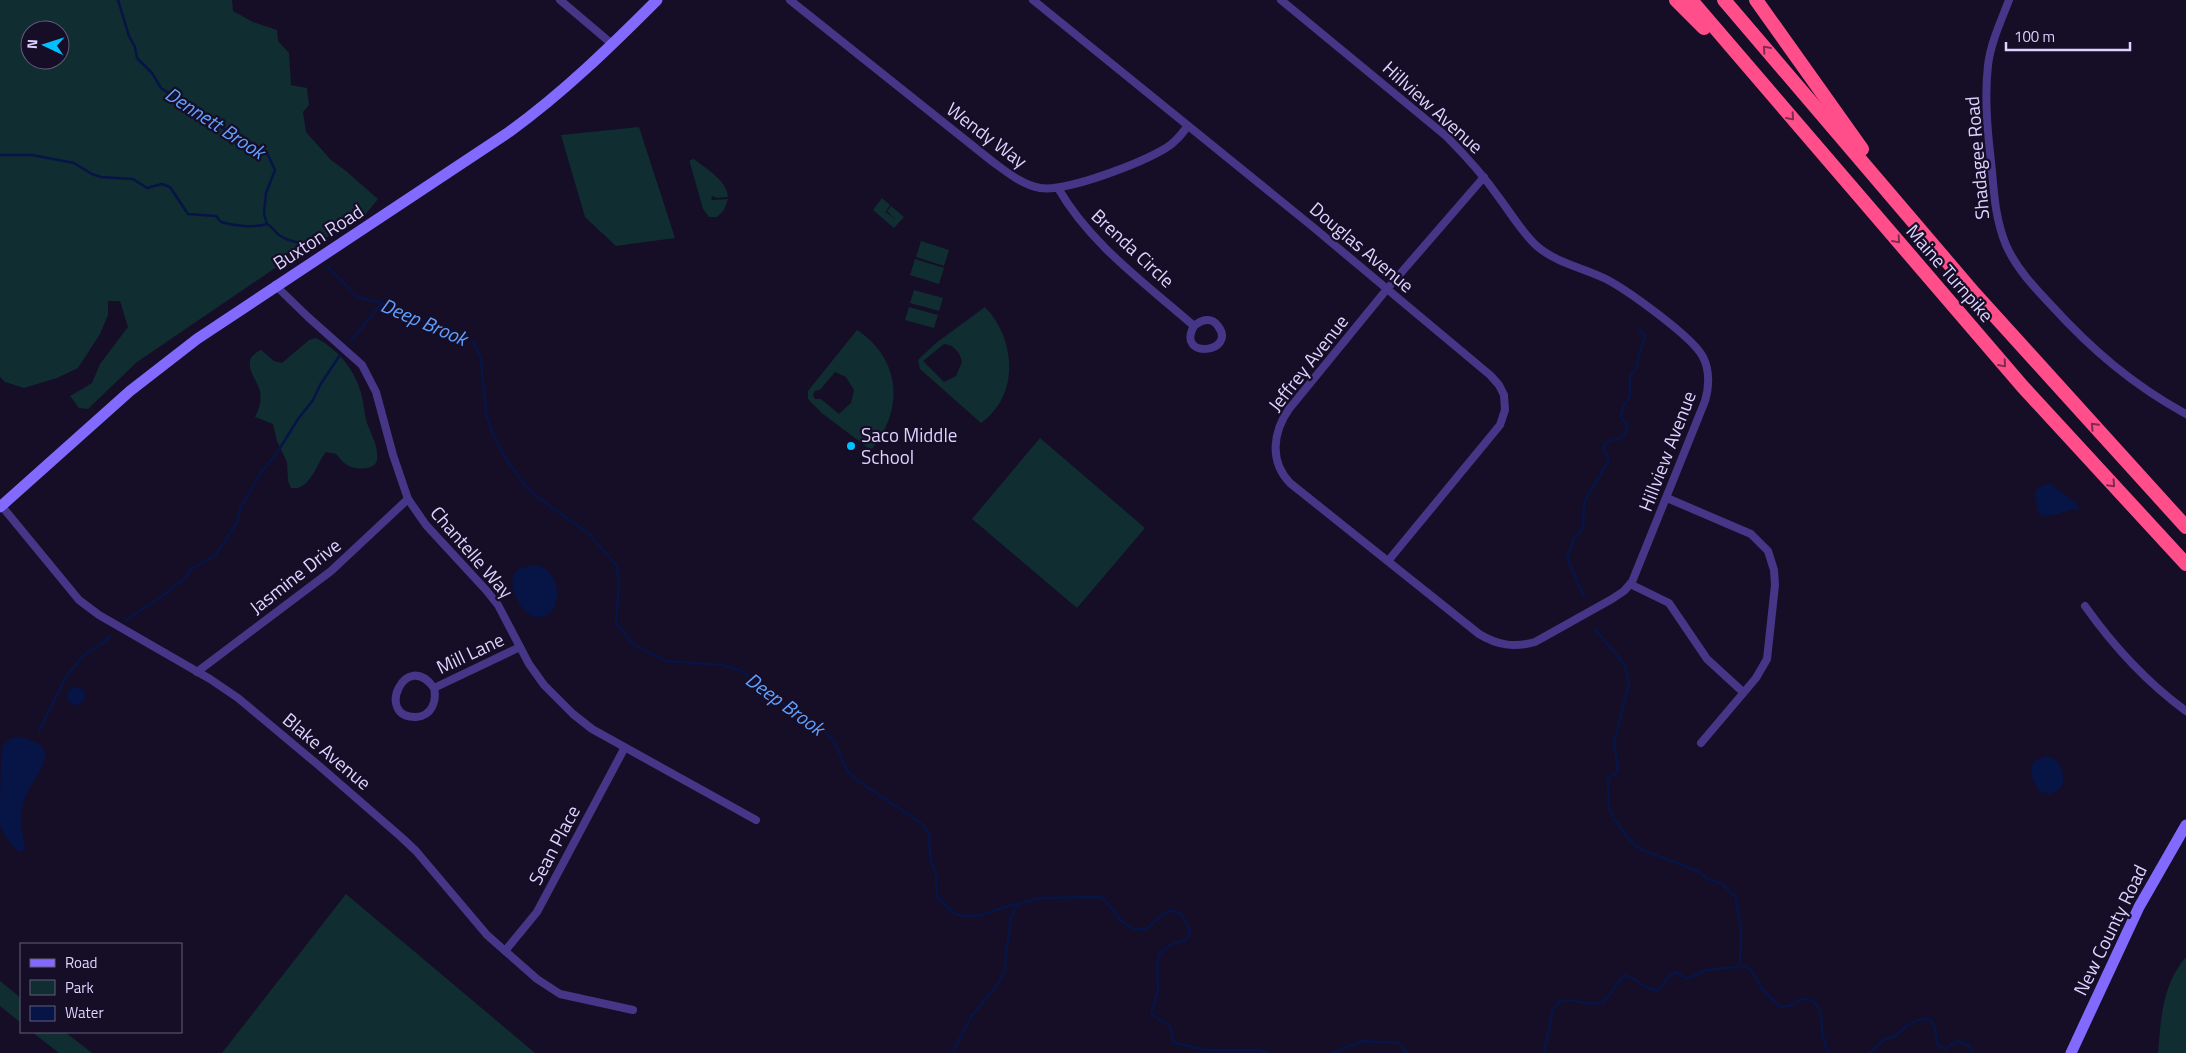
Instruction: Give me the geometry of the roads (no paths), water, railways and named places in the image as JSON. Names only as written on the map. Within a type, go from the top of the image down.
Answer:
[{"type":"highway","points":[[1676,0],[1772,94]]},
{"type":"highway","name":"Maine Turnpike","points":[[1691,0],[2023,387],[2186,564]]},
{"type":"highway","name":"Maine Turnpike","points":[[1724,0],[2030,357],[2186,527]]},
{"type":"highway","points":[[1756,0],[1791,52],[1828,100],[1900,206]]},
{"type":"main road","name":"Buxton Road","points":[[0,506],[96,420],[151,374],[205,333],[509,132],[548,104],[657,0]]},
{"type":"main road","name":"New County Road","points":[[2071,1053],[2139,907],[2186,825]]},
{"type":"street","points":[[560,0],[612,44]]},
{"type":"street","name":"Wendy Way","points":[[790,0],[1008,173],[1034,187],[1058,188],[1103,175],[1159,152],[1173,144],[1187,127]]},
{"type":"street","name":"Douglas Avenue","points":[[1033,0],[1490,374],[1502,389],[1505,404],[1503,418],[1498,429],[1388,561]]},
{"type":"street","name":"Hillview Avenue","points":[[1281,0],[1446,136],[1468,157],[1537,246],[1555,258],[1596,274],[1618,286],[1681,333],[1703,357],[1708,370],[1708,392],[1667,498],[1630,584],[1619,595],[1535,642],[1507,645],[1490,640],[1480,634],[1388,561]]},
{"type":"street","name":"Shadagee Road","points":[[2009,0],[1993,43],[1988,64],[1986,93],[1997,216],[2006,244],[2016,265],[2094,350],[2146,390],[2186,414]]},
{"type":"street","name":"Jeffrey Avenue","points":[[1388,561],[1290,483],[1279,468],[1275,449],[1278,429],[1286,414],[1387,289],[1484,177]]},
{"type":"street","name":"Brenda Circle","points":[[1058,188],[1078,218],[1101,244],[1194,326]]},
{"type":"street","name":"Chantelle Way","points":[[275,285],[308,317],[346,349],[369,375],[376,392],[393,455],[408,499],[426,525],[498,605],[536,675],[564,706],[592,730],[756,820]]},
{"type":"street","points":[[1203,320],[1217,324],[1221,333],[1219,343],[1212,349],[1197,347],[1192,340],[1194,326],[1203,320]]},
{"type":"street","points":[[1667,498],[1751,534],[1768,551],[1772,562],[1775,585],[1767,659],[1760,672],[1701,743]]},
{"type":"street","name":"Jasmine Drive","points":[[197,672],[331,571],[408,499]]},
{"type":"street","name":"Blake Avenue","points":[[0,506],[79,600],[99,615],[224,688],[252,709],[380,817],[416,851],[487,935],[537,979],[560,994],[633,1010]]},
{"type":"street","points":[[1630,584],[1669,604],[1707,659],[1743,692]]},
{"type":"street","points":[[2085,606],[2124,657],[2145,678],[2186,711]]},
{"type":"street","name":"Mill Lane","points":[[434,688],[520,647]]},
{"type":"street","name":"Mill Lane","points":[[412,677],[425,679],[434,688],[435,702],[428,713],[415,717],[408,716],[398,707],[395,694],[401,683],[406,679],[412,677]]},
{"type":"street","name":"Sean Place","points":[[505,951],[537,912],[624,749]]},
{"type":"water","points":[[2051,484],[2078,505],[2078,509],[2049,516],[2039,514],[2035,493],[2038,488]]},
{"type":"water","points":[[535,565],[542,567],[552,576],[557,588],[557,595],[554,609],[544,616],[535,617],[527,613],[521,606],[516,597],[512,580],[518,570]]},
{"type":"water","points":[[76,687],[82,690],[85,696],[82,702],[76,705],[70,702],[67,696],[70,690]]},
{"type":"water","points":[[18,737],[34,741],[43,747],[45,755],[43,764],[26,796],[22,808],[25,850],[20,852],[8,840],[0,824],[3,747],[9,740]]},
{"type":"water","points":[[2047,756],[2056,760],[2063,774],[2060,789],[2051,794],[2040,792],[2032,773],[2034,761]]},
{"type":"waterway","name":"Dennett Brook","points":[[118,0],[129,36],[135,47],[137,58],[152,73],[161,88],[184,103],[195,106],[215,124],[257,146],[268,155],[275,170],[266,193],[264,214],[267,224]]},
{"type":"waterway","name":"Deep Brook","points":[[0,155],[32,155],[74,163],[92,174],[101,177],[133,179],[147,188],[162,184],[170,187],[188,214],[216,216],[221,222],[238,225],[256,226],[267,224],[286,239],[313,246]]},
{"type":"waterway","name":"Deep Brook","points":[[327,266],[357,297],[407,312],[441,332],[469,337],[474,342],[481,358],[486,414],[504,456],[525,485],[537,497],[588,533],[617,566],[619,584],[616,623],[634,645],[666,661],[722,665],[739,670],[762,684],[790,709],[823,729],[834,741],[847,770],[854,778],[921,823],[929,833],[930,856],[936,876],[937,896],[955,914],[978,916],[1011,905],[1041,898],[1101,897],[1125,924],[1145,930],[1168,912],[1177,912],[1186,921],[1190,931],[1187,939],[1170,945],[1160,953],[1157,962],[1158,990],[1151,1014],[1170,1026],[1174,1043],[1206,1050],[1258,1050],[1267,1053]]},
{"type":"waterway","points":[[351,341],[382,303]]},
{"type":"waterway","points":[[1584,596],[1567,558],[1574,539],[1583,528],[1584,502],[1609,460],[1603,446],[1623,436],[1628,426],[1621,417],[1623,407],[1630,396],[1630,376],[1635,370],[1645,336],[1639,329]]},
{"type":"waterway","points":[[125,621],[164,595],[185,578],[191,569],[215,556],[238,521],[240,509],[261,472],[275,456],[298,419],[313,400],[320,385],[340,355]]},
{"type":"waterway","points":[[1594,628],[1625,665],[1629,683],[1614,742],[1618,769],[1615,775],[1610,776],[1608,781],[1609,808],[1614,819],[1628,838],[1640,849],[1698,871],[1709,880],[1721,883],[1735,896],[1741,928],[1740,966]]},
{"type":"waterway","points":[[39,731],[66,677],[83,656],[111,636]]},
{"type":"waterway","points":[[952,1053],[971,1017],[998,984],[1004,971],[1011,916],[1019,904]]},
{"type":"waterway","name":"Deep Brook","points":[[1544,1053],[1553,1009],[1559,1002],[1569,1000],[1591,1004],[1604,1002],[1624,975],[1633,978],[1647,988],[1657,990],[1676,972],[1687,979],[1706,970],[1745,966],[1751,970],[1762,989],[1780,1007],[1792,1005],[1802,999],[1811,1000],[1816,1004],[1821,1018],[1825,1045],[1829,1053]]},
{"type":"waterway","name":"Deep Brook","points":[[1870,1053],[1884,1040],[1897,1035],[1906,1026],[1918,1020],[1930,1019],[1935,1028],[1938,1046],[1945,1049],[1957,1041],[1968,1045],[1973,1053]]},
{"type":"waterway","name":"Deep Brook","points":[[1333,1053],[1362,1041],[1399,1043],[1407,1053]]},
{"type":"place","name":"Saco Middle School","points":[[851,446]]}]
